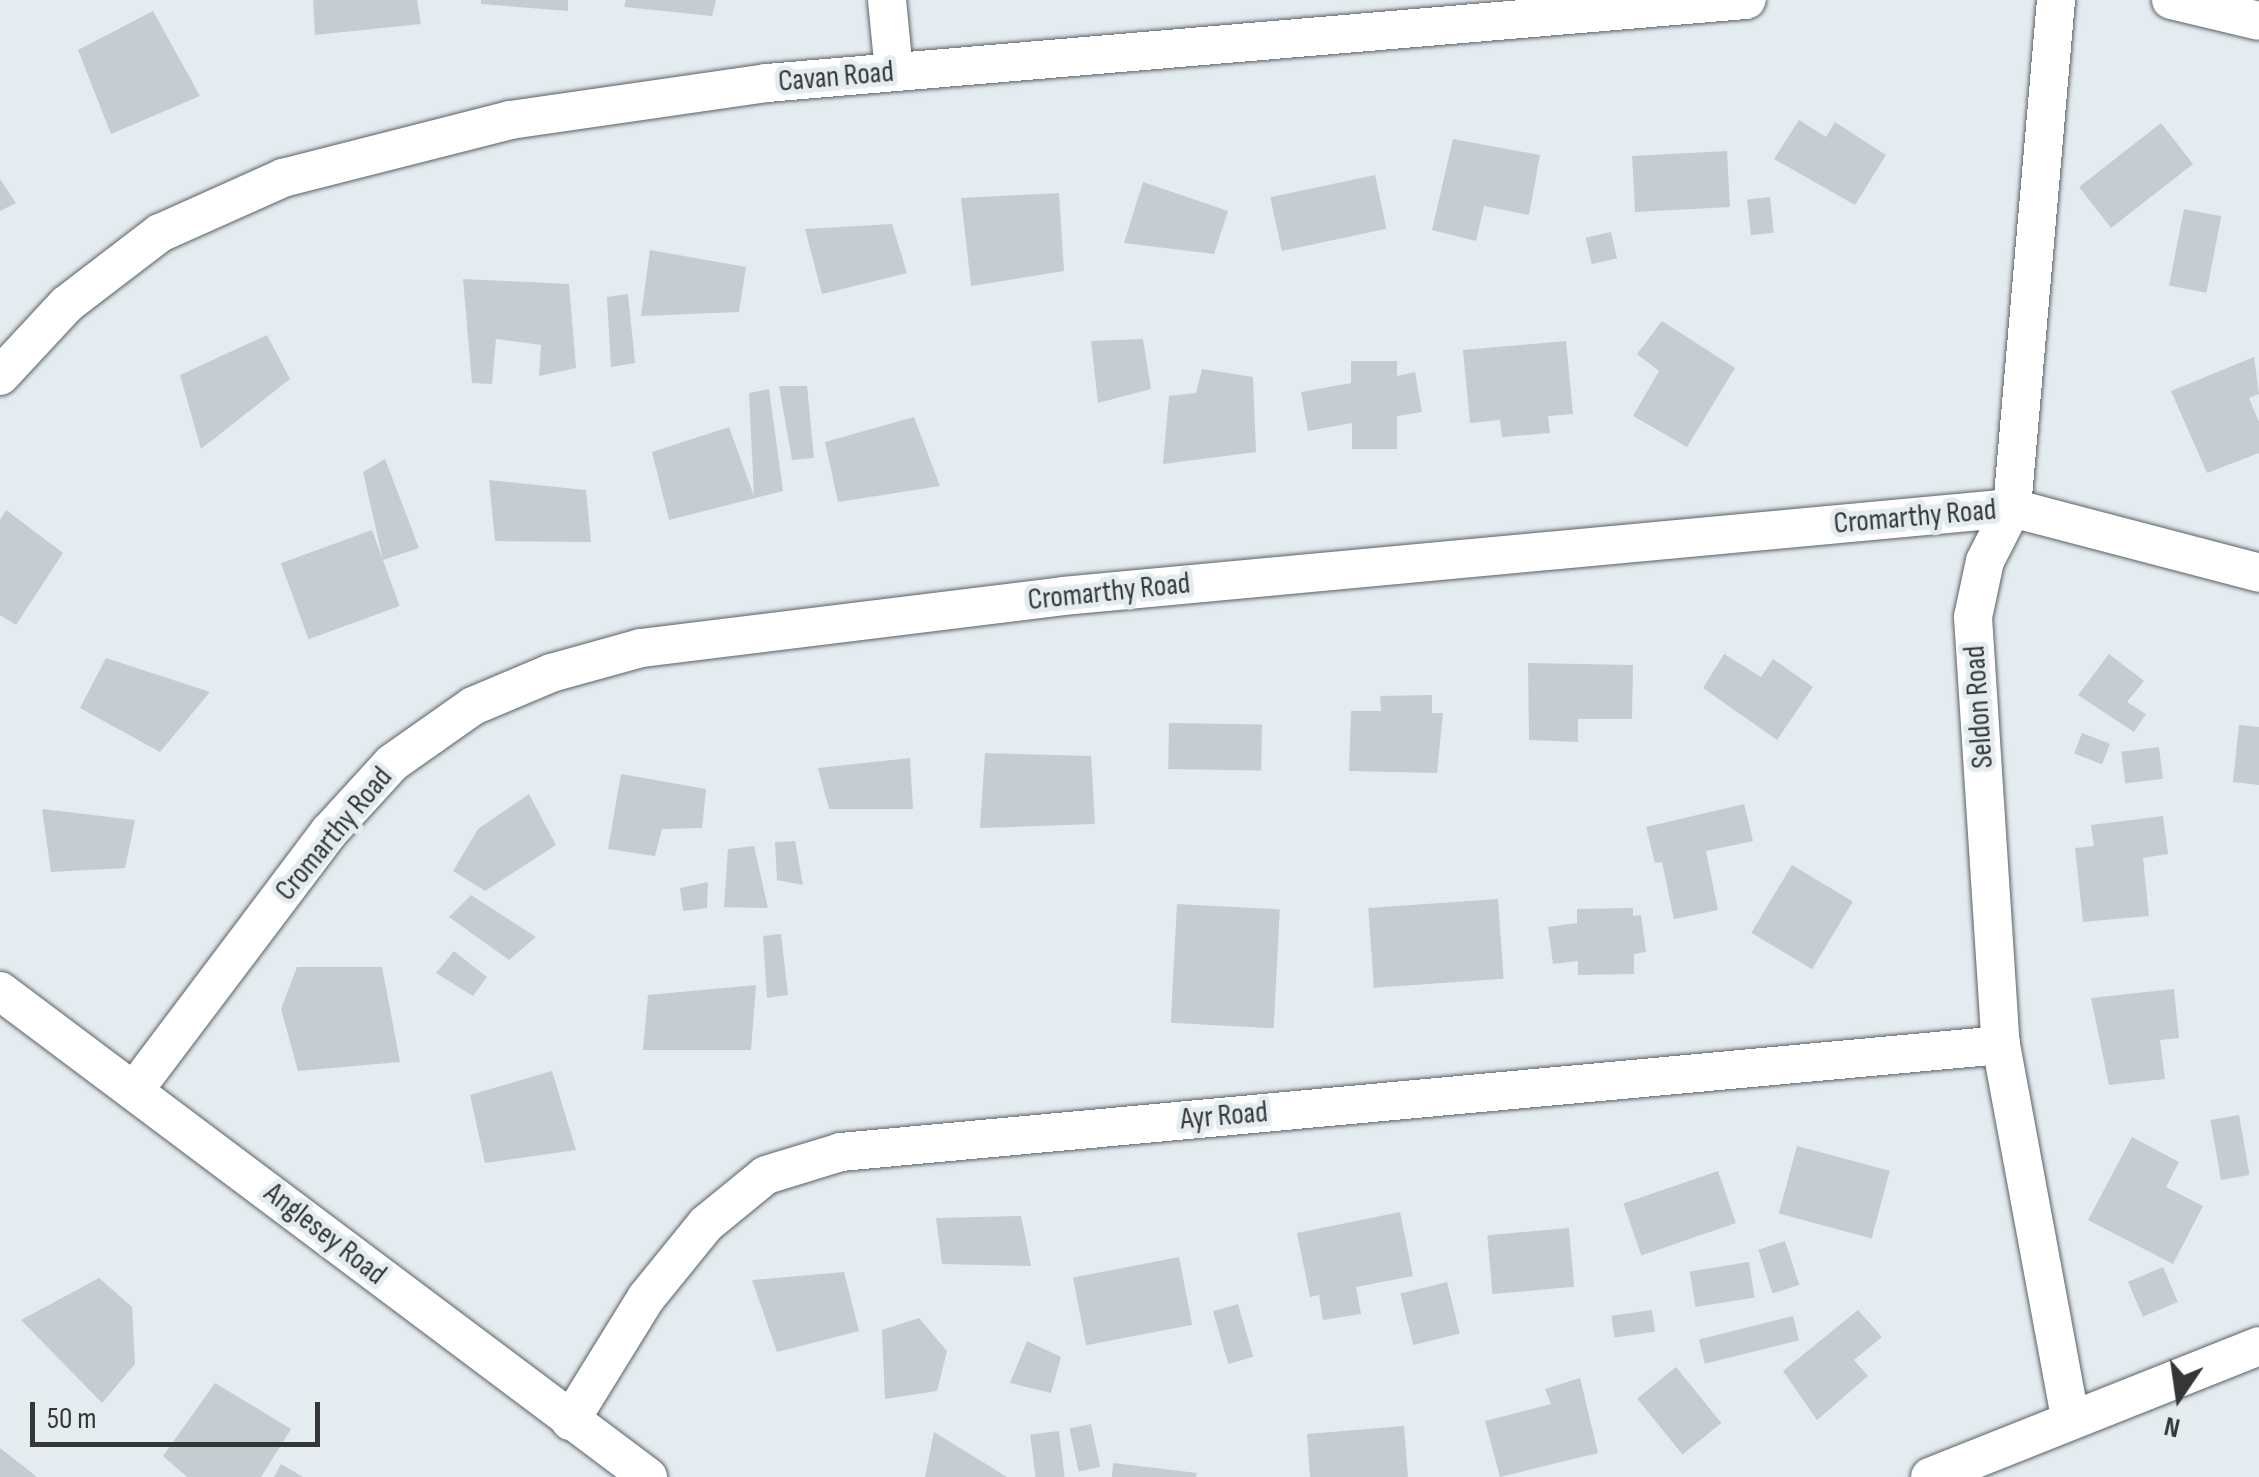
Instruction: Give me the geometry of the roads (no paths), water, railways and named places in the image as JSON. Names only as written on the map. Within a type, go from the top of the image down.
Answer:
[{"type":"street","points":[[887,0],[894,72]]},
{"type":"street","name":"Cavan Road","points":[[0,376],[67,304],[160,234],[283,178],[510,120],[894,72],[1746,0]]},
{"type":"street","name":"Seldon Road","points":[[2056,0],[2012,508],[1985,561],[1974,617],[2001,1045],[2070,1416]]},
{"type":"street","points":[[2170,0],[2259,22]]},
{"type":"street","name":"Cromarthy Road","points":[[136,1088],[329,832],[392,763],[473,706],[552,673],[640,648],[924,611],[2012,508],[2259,572]]},
{"type":"street","name":"Anglesey Road","points":[[0,992],[136,1088],[648,1477]]},
{"type":"street","name":"Ayr Road","points":[[570,1421],[646,1298],[706,1224],[766,1174],[841,1152],[2001,1045]]},
{"type":"street","points":[[1930,1477],[2070,1416],[2259,1346]]}]
